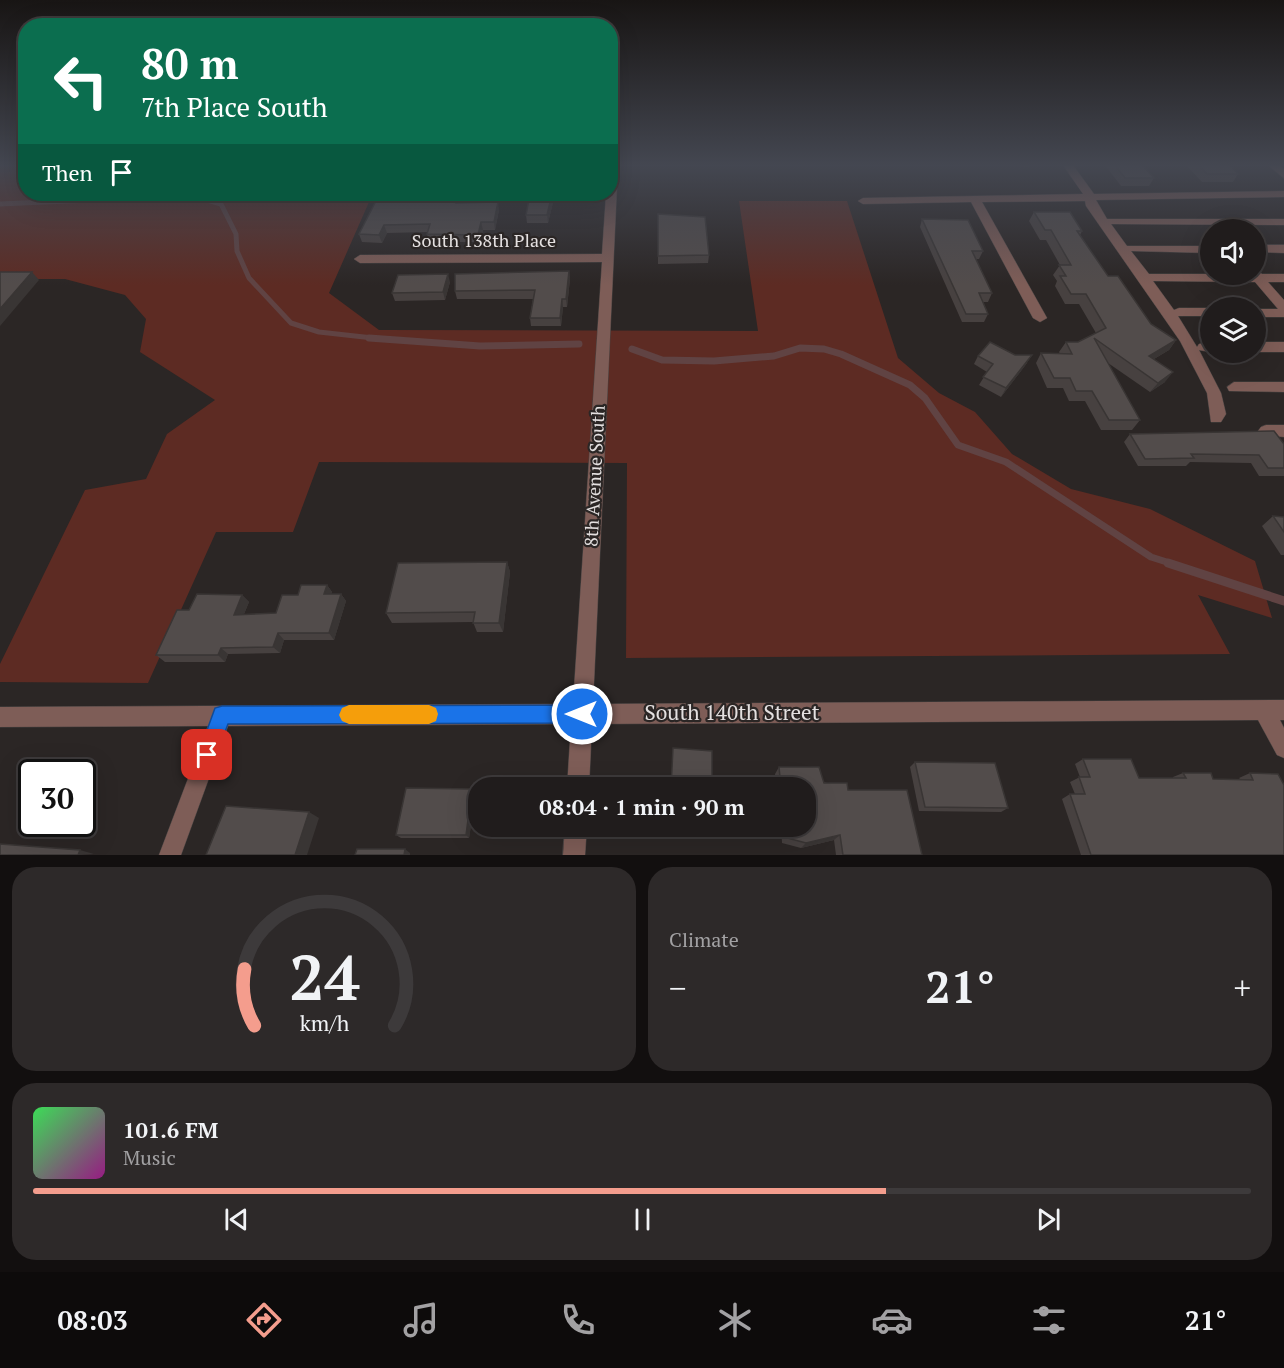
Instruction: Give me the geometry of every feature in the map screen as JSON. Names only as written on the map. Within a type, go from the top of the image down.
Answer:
[{"type":"street","name":"8th Avenue South","points":[[579,777],[611,205]]},
{"type":"street","points":[[978,205],[1040,318]]},
{"type":"street","points":[[1092,205],[1196,354],[1219,404],[1219,414],[1216,418]]},
{"type":"street","points":[[1112,221],[1200,225]]},
{"type":"street","points":[[1266,223],[1284,222]]},
{"type":"street","points":[[1132,248],[1200,249]]},
{"type":"street","points":[[1266,249],[1284,249]]},
{"type":"street","name":"South 138th Place","points":[[360,259],[608,258]]},
{"type":"street","points":[[1153,277],[1200,277]]},
{"type":"street","points":[[1266,277],[1284,278]]},
{"type":"street","points":[[1263,285],[1284,311]]},
{"type":"street","points":[[1266,312],[1284,311]]},
{"type":"street","points":[[1179,312],[1200,312]]},
{"type":"street","points":[[1266,347],[1284,347]]},
{"type":"street","points":[[1234,387],[1284,387]]},
{"type":"street","points":[[1266,430],[1284,431]]},
{"type":"street","points":[[1263,710],[1284,748]]},
{"type":"street","name":"South 140th Street","points":[[0,717],[1284,710]]},
{"type":"street","points":[[170,855],[222,715]]},
{"type":"street","points":[[574,855],[575,837]]},
{"type":"shaded area","points":[[0,205],[368,205],[329,293],[379,330],[758,331],[740,205],[848,205],[898,358],[939,393],[975,412],[1012,454],[1071,489],[1150,509],[1255,561],[1272,618],[1198,595],[1230,654],[626,658],[627,463],[319,462],[293,532],[216,532],[148,683],[0,682],[0,664],[85,490],[146,479],[167,434],[215,400],[140,352],[146,319],[125,295],[65,279],[0,279]]},
{"type":"building","points":[[374,205],[497,205],[494,222],[481,222],[478,235],[427,234],[430,224],[384,225],[379,235],[359,234]]},
{"type":"building","points":[[528,205],[549,205],[547,215],[526,215]]},
{"type":"building","points":[[1034,212],[1070,212],[1082,231],[1077,231],[1108,276],[1118,276],[1151,324],[1176,340],[1149,356],[1173,372],[1158,383],[1094,338],[1140,420],[1109,420],[1092,391],[1076,391],[1070,378],[1054,378],[1041,353],[1072,354],[1066,342],[1078,342],[1106,328],[1086,294],[1071,294],[1060,276],[1066,276],[1059,265],[1071,265],[1051,230],[1045,230]]},
{"type":"building","points":[[658,214],[705,217],[709,255],[658,256]]},
{"type":"building","points":[[922,219],[968,220],[983,251],[972,251],[992,293],[979,293],[988,314],[966,314]]},
{"type":"building","points":[[569,271],[566,299],[562,299],[560,318],[530,318],[535,290],[455,291],[455,274]]},
{"type":"building","points":[[0,272],[32,272],[0,309]]},
{"type":"building","points":[[448,274],[443,292],[392,293],[398,275]]},
{"type":"building","points":[[990,342],[1015,355],[1032,355],[1006,388],[983,377],[993,364],[978,356]]},
{"type":"building","points":[[1274,431],[1284,444],[1284,468],[1268,468],[1259,455],[1191,454],[1194,458],[1145,459],[1130,434]]},
{"type":"building","points":[[1273,516],[1284,517],[1284,532]]},
{"type":"building","points":[[507,562],[499,623],[473,623],[475,612],[386,613],[398,563]]},
{"type":"building","points":[[301,585],[327,585],[324,594],[341,594],[329,633],[278,633],[273,647],[221,648],[218,655],[156,655],[177,610],[189,610],[197,594],[242,595],[234,615],[276,613],[282,595],[298,595]]},
{"type":"building","points":[[673,748],[712,751],[712,777],[672,777]]},
{"type":"building","points":[[1083,759],[1131,759],[1139,778],[1186,778],[1183,773],[1211,773],[1213,779],[1253,780],[1250,773],[1278,774],[1284,785],[1284,855],[1091,855],[1070,794],[1085,794],[1079,777],[1090,777]]},
{"type":"building","points":[[915,762],[995,763],[1008,808],[925,807]]},
{"type":"building","points":[[779,767],[819,767],[824,783],[847,783],[848,790],[907,790],[922,855],[843,855],[840,835],[806,843],[787,838],[816,837],[816,777],[780,777]]},
{"type":"building","points":[[406,788],[468,789],[466,835],[396,835]]},
{"type":"building","points":[[226,806],[309,812],[295,855],[206,855]]},
{"type":"building","points":[[0,844],[80,850],[78,855],[0,855]]},
{"type":"building","points":[[357,849],[405,849],[404,855],[355,855]]},
{"type":"waterway","points":[[221,205],[236,234],[237,251],[249,278],[291,323],[319,332],[380,339]]},
{"type":"waterway","points":[[369,338],[380,339]]},
{"type":"waterway","points":[[380,339],[480,346],[579,344]]},
{"type":"waterway","points":[[632,349],[662,360],[714,361],[774,356],[800,348],[824,349],[841,354],[910,385],[925,398],[958,445],[1006,462],[1151,557],[1173,564]]},
{"type":"waterway","points":[[1168,563],[1284,601]]},
{"type":"slow traffic","points":[[349,715],[429,714]]},
{"type":"route","points":[[207,755],[222,715],[582,714]]}]
